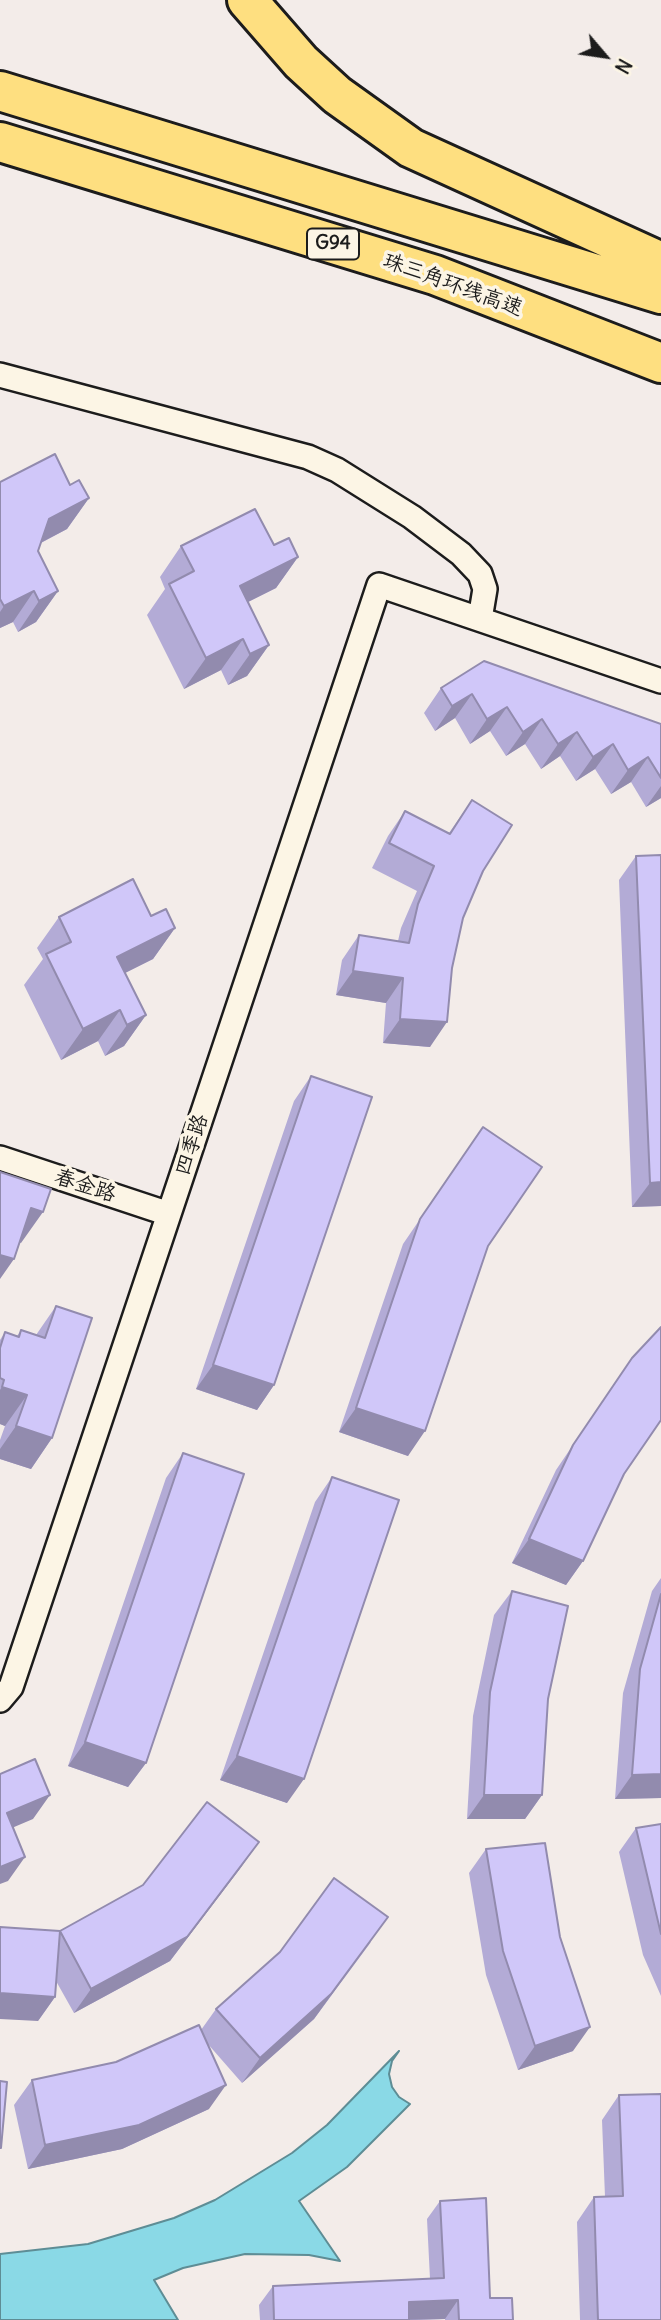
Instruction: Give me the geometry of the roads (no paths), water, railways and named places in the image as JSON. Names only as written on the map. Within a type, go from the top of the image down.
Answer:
[{"type":"highway","points":[[247,0],[301,62],[337,95],[411,148],[661,262]]},
{"type":"highway","name":"G94","points":[[0,91],[661,294]]},
{"type":"highway","name":"珠三角环线高速","points":[[0,142],[435,275],[661,366]]},
{"type":"highway","points":[[0,169],[47,180],[661,366]]},
{"type":"street","points":[[0,375],[308,457],[337,470],[412,517],[461,554],[480,574],[485,589],[480,619],[661,681]]},
{"type":"street","name":"四季路","points":[[0,1700],[11,1687],[379,585],[480,619]]},
{"type":"street","name":"春金路","points":[[0,1158],[169,1214]]},
{"type":"water","points":[[399,2051],[392,2061],[389,2074],[392,2087],[399,2097],[410,2104],[347,2167],[299,2201],[340,2261],[309,2255],[245,2254],[183,2268],[154,2280],[178,2320],[0,2320],[0,2254],[88,2244],[174,2218],[215,2200],[292,2153],[327,2125]]}]
